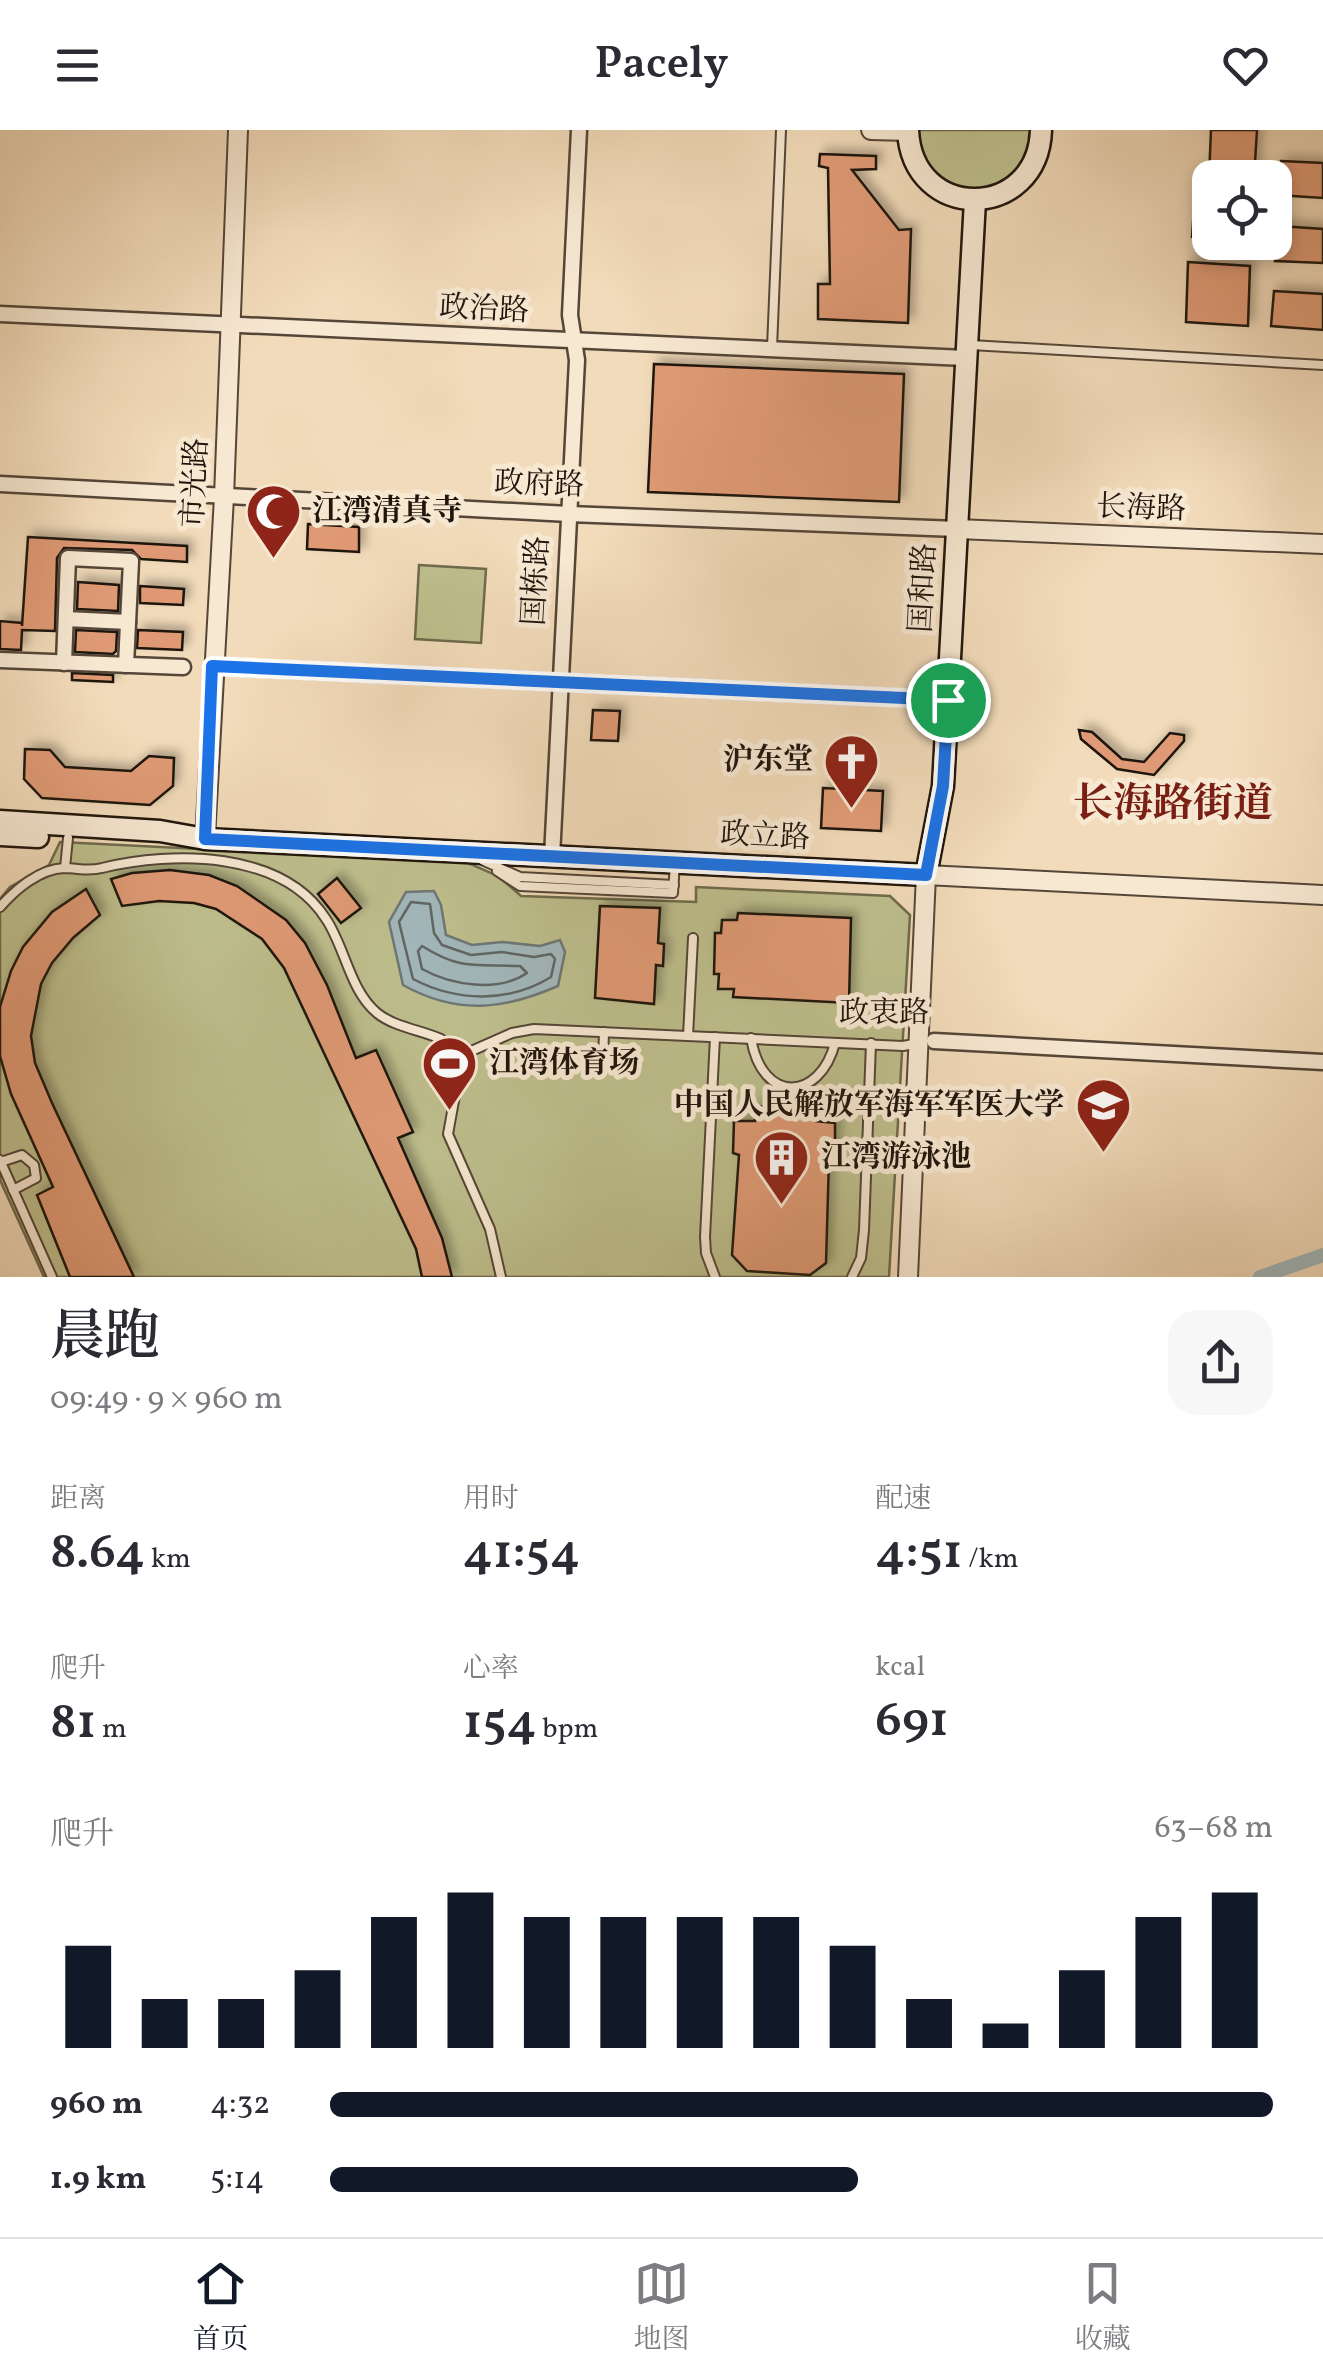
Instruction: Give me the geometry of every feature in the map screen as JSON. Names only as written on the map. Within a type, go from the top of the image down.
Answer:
[{"type":"main road","points":[[908,131],[914,161],[932,185],[945,193],[975,200],[998,196],[1018,185],[1032,168],[1041,147],[1042,130]]},
{"type":"main road","name":"国和路","points":[[926,875],[943,786],[975,200]]},
{"type":"main road","name":"政立路","points":[[0,821],[160,830],[205,839]]},
{"type":"main road","name":"政立路","points":[[0,835],[160,843],[205,839],[926,875]]},
{"type":"street","name":"市光路","points":[[205,839],[224,498],[238,130]]},
{"type":"street","name":"国栋路","points":[[552,857],[577,360],[570,315],[580,130]]},
{"type":"street","points":[[870,130],[908,131]]},
{"type":"street","name":"政治路","points":[[0,314],[573,341],[966,352]]},
{"type":"street","name":"政府路","points":[[0,484],[224,498],[956,529]]},
{"type":"street","name":"长海路","points":[[956,529],[1323,544]]},
{"type":"street","points":[[64,663],[68,558],[84,558],[130,561],[126,665]]},
{"type":"street","points":[[66,619],[128,622]]},
{"type":"street","points":[[0,660],[184,668]]},
{"type":"street","points":[[212,666],[948,700]]},
{"type":"street","name":"政立路","points":[[926,875],[1323,894]]},
{"type":"street","name":"国和路","points":[[908,1277],[926,1042],[926,875]]},
{"type":"street","name":"政衷路","points":[[926,1042],[1323,1062]]},
{"type":"lane","points":[[772,348],[781,130]]},
{"type":"lane","points":[[966,352],[1323,365]]},
{"type":"lane","points":[[65,868],[68,838]]},
{"type":"lane","points":[[457,852],[490,865],[520,886],[592,885],[673,893],[675,863]]},
{"type":"lane","points":[[0,907],[12,894],[50,870],[87,872],[124,862],[165,859],[252,865],[294,884],[327,920],[360,990],[376,1012],[441,1040],[447,1062],[458,1079],[448,1134],[490,1228],[501,1277]]},
{"type":"lane","points":[[592,885],[593,859]]},
{"type":"lane","points":[[688,1036],[693,938]]},
{"type":"lane","name":"政衷路","points":[[447,1062],[512,1032],[534,1028],[835,1043],[926,1042]]},
{"type":"lane","points":[[603,1060],[604,1032]]},
{"type":"lane","points":[[715,1037],[705,1237],[715,1277]]},
{"type":"lane","points":[[750,1038],[758,1068],[781,1086],[808,1082],[819,1074],[830,1060],[835,1043]]},
{"type":"lane","points":[[852,1277],[861,1258],[871,1043]]},
{"type":"lane","points":[[867,1152],[880,1153]]},
{"type":"lane","points":[[13,1190],[36,1178],[34,1165],[22,1155],[0,1161],[13,1190],[52,1277]]},
{"type":"green space","points":[[916,130],[1032,130],[1029,147],[1012,174],[987,189],[972,191],[957,188],[929,170]]},
{"type":"green space","points":[[419,565],[486,569],[481,643],[415,639]]},
{"type":"green space","name":"江湾体育场","points":[[60,842],[466,862],[498,876],[521,896],[696,902],[696,887],[890,896],[910,915],[889,1277],[44,1277],[0,1180],[0,899],[10,887],[49,865]]},
{"type":"water","points":[[434,891],[441,905],[446,935],[472,945],[502,942],[540,946],[560,940],[565,952],[558,986],[518,1000],[480,1006],[442,1001],[403,985],[389,922],[406,892]]},
{"type":"building","points":[[1211,130],[1257,130],[1255,160],[1210,160]]},
{"type":"building","points":[[820,154],[876,156],[876,169],[852,170],[899,230],[911,229],[908,323],[818,319],[818,284],[830,284],[828,168],[819,166]]},
{"type":"building","points":[[1292,162],[1323,163],[1323,198],[1292,196]]},
{"type":"building","points":[[1292,227],[1323,229],[1323,263],[1275,261],[1292,260]]},
{"type":"building","points":[[1188,262],[1250,266],[1248,326],[1186,322]]},
{"type":"building","points":[[1274,291],[1323,294],[1323,330],[1271,326]]},
{"type":"building","points":[[654,364],[904,374],[899,502],[648,492]]},
{"type":"building","points":[[308,524],[359,527],[359,552],[307,549]]},
{"type":"building","points":[[28,537],[187,546],[187,562],[141,559],[132,550],[64,548],[57,558],[55,631],[22,630],[21,650],[0,649],[0,621],[22,626]]},
{"type":"building","points":[[78,582],[119,585],[118,611],[77,609]]},
{"type":"building","points":[[140,586],[184,589],[183,605],[140,603]]},
{"type":"building","points":[[76,630],[117,632],[116,651],[75,652]]},
{"type":"building","points":[[138,630],[183,632],[182,650],[137,648]]},
{"type":"building","points":[[72,673],[113,675],[113,682],[72,680]]},
{"type":"building","points":[[593,710],[620,711],[618,741],[591,740]]},
{"type":"building","points":[[1079,730],[1092,732],[1122,759],[1144,762],[1170,733],[1184,735],[1184,741],[1154,775],[1117,769],[1081,739]]},
{"type":"building","points":[[25,749],[50,750],[65,767],[131,771],[149,756],[174,758],[173,786],[150,805],[42,798],[24,779]]},
{"type":"building","name":"沪东堂","points":[[823,788],[883,791],[881,831],[821,828]]},
{"type":"building","name":"江湾体育场","points":[[170,870],[209,875],[237,886],[286,920],[305,943],[327,985],[356,1058],[376,1050],[413,1132],[398,1138],[442,1238],[452,1277],[422,1277],[416,1249],[284,968],[262,939],[216,909],[194,903],[159,901],[122,906],[111,879]]},
{"type":"building","points":[[337,878],[361,908],[341,923],[318,894]]},
{"type":"building","points":[[86,889],[100,915],[52,963],[41,984],[31,1036],[35,1063],[52,1103],[134,1277],[70,1277],[37,1195],[53,1187],[11,1094],[0,1056],[0,1007],[23,947],[52,912]]},
{"type":"building","points":[[600,906],[660,908],[658,943],[664,944],[663,966],[656,965],[654,1004],[595,998]]},
{"type":"building","points":[[738,913],[851,918],[849,1003],[733,997],[734,989],[718,989],[719,974],[714,974],[715,933],[721,933],[722,920],[737,920]]},
{"type":"building","name":"江湾游泳池","points":[[768,1097],[803,1099],[802,1109],[816,1109],[816,1121],[835,1123],[835,1159],[829,1159],[826,1263],[810,1275],[747,1271],[732,1255],[739,1155],[733,1153],[734,1121],[755,1121],[756,1106],[768,1107]]},
{"type":"waterway","points":[[1260,1277],[1323,1255]]},
{"type":"place","name":"江湾清真寺","points":[[273,561]]},
{"type":"place","name":"沪东堂","points":[[852,810]]},
{"type":"place","name":"江湾体育场","points":[[450,1113]]},
{"type":"place","name":"中国人民解放军海军军医大学","points":[[1103,1155]]},
{"type":"place","name":"江湾游泳池","points":[[782,1207]]},
{"type":"district","name":"长海路街道","points":[[1173,806]]},
{"type":"route","points":[[212,666],[948,700],[943,786],[926,875],[205,839],[212,666]]}]
